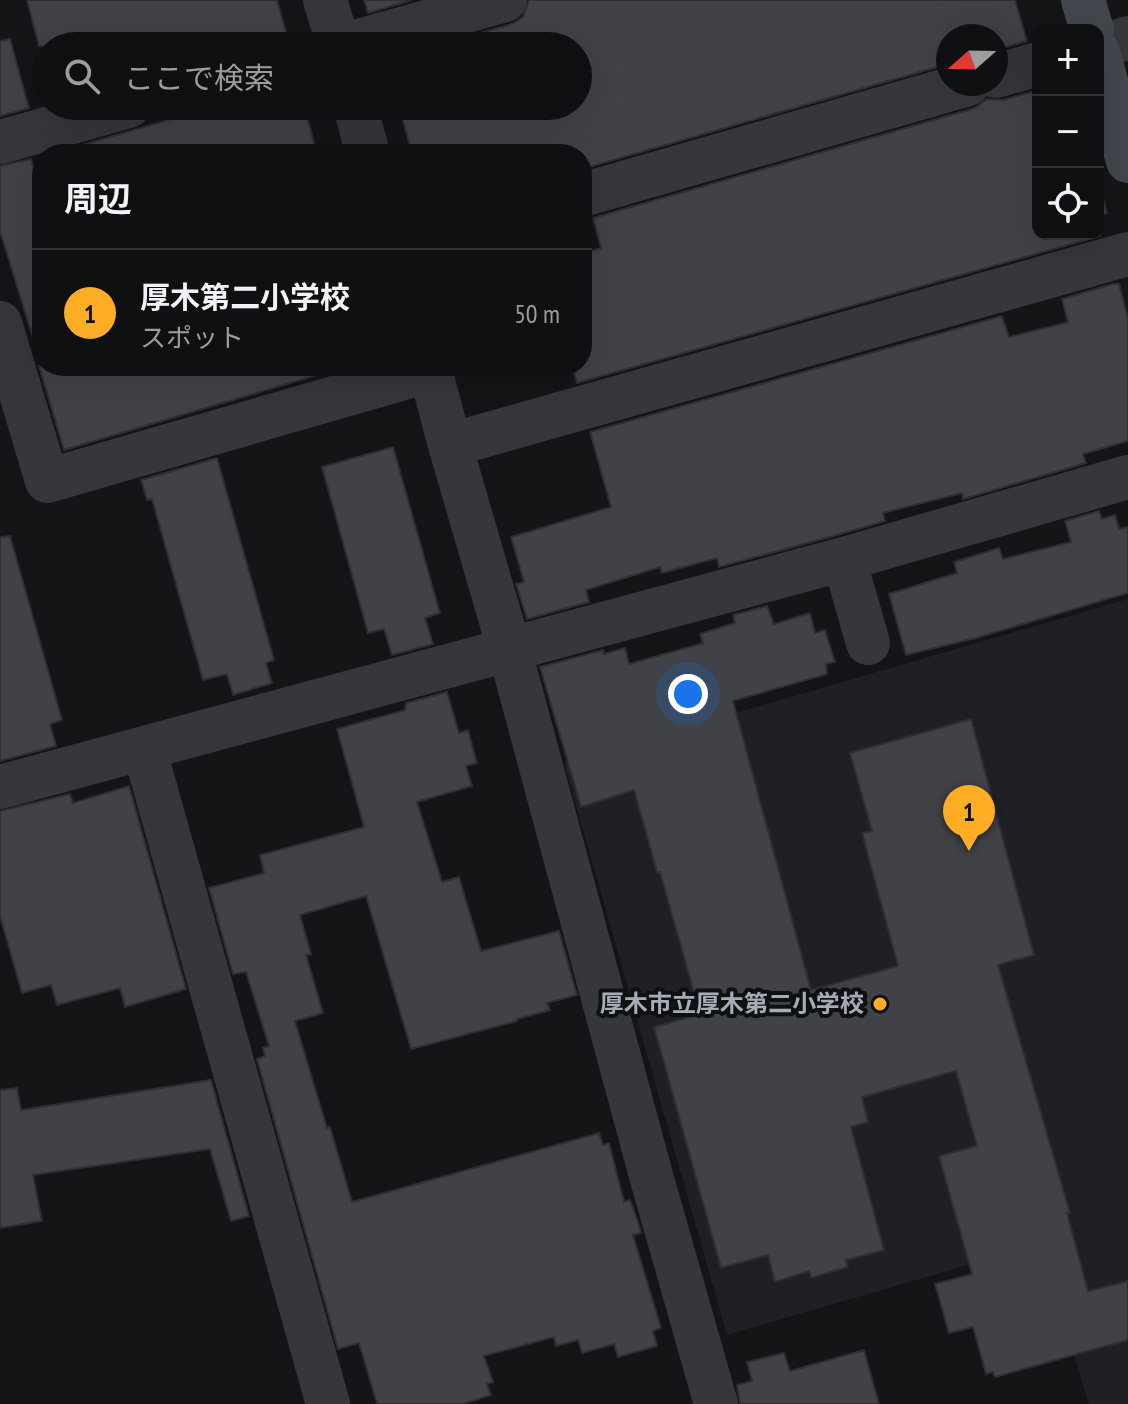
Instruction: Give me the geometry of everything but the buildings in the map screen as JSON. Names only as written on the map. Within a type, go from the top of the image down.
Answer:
[{"type":"street","points":[[325,0],[335,32]]},
{"type":"street","points":[[390,32],[505,0]]},
{"type":"street","points":[[1083,0],[1090,24]]},
{"type":"street","points":[[1104,47],[1128,38]]},
{"type":"street","points":[[1008,73],[1032,66]]},
{"type":"street","points":[[1104,71],[1128,161]]},
{"type":"street","points":[[592,192],[936,93]]},
{"type":"street","points":[[0,142],[79,120]]},
{"type":"street","points":[[359,120],[365,144]]},
{"type":"street","points":[[450,445],[1128,254]]},
{"type":"street","points":[[0,323],[8,379],[47,481],[403,376]]},
{"type":"street","points":[[432,376],[716,1404]]},
{"type":"street","points":[[0,787],[844,559],[1128,477]]},
{"type":"street","points":[[844,559],[868,643]]},
{"type":"street","points":[[144,748],[328,1404]]},
{"type":"shaded area","name":"厚木市立厚木第二小学校","points":[[1128,599],[1128,1404],[1089,1404],[1040,1244],[727,1335],[564,763]]},
{"type":"place","name":"厚木第二小学校","points":[[969,851]]},
{"type":"place","name":"厚木市立厚木第二小学校","points":[[880,1004]]}]
